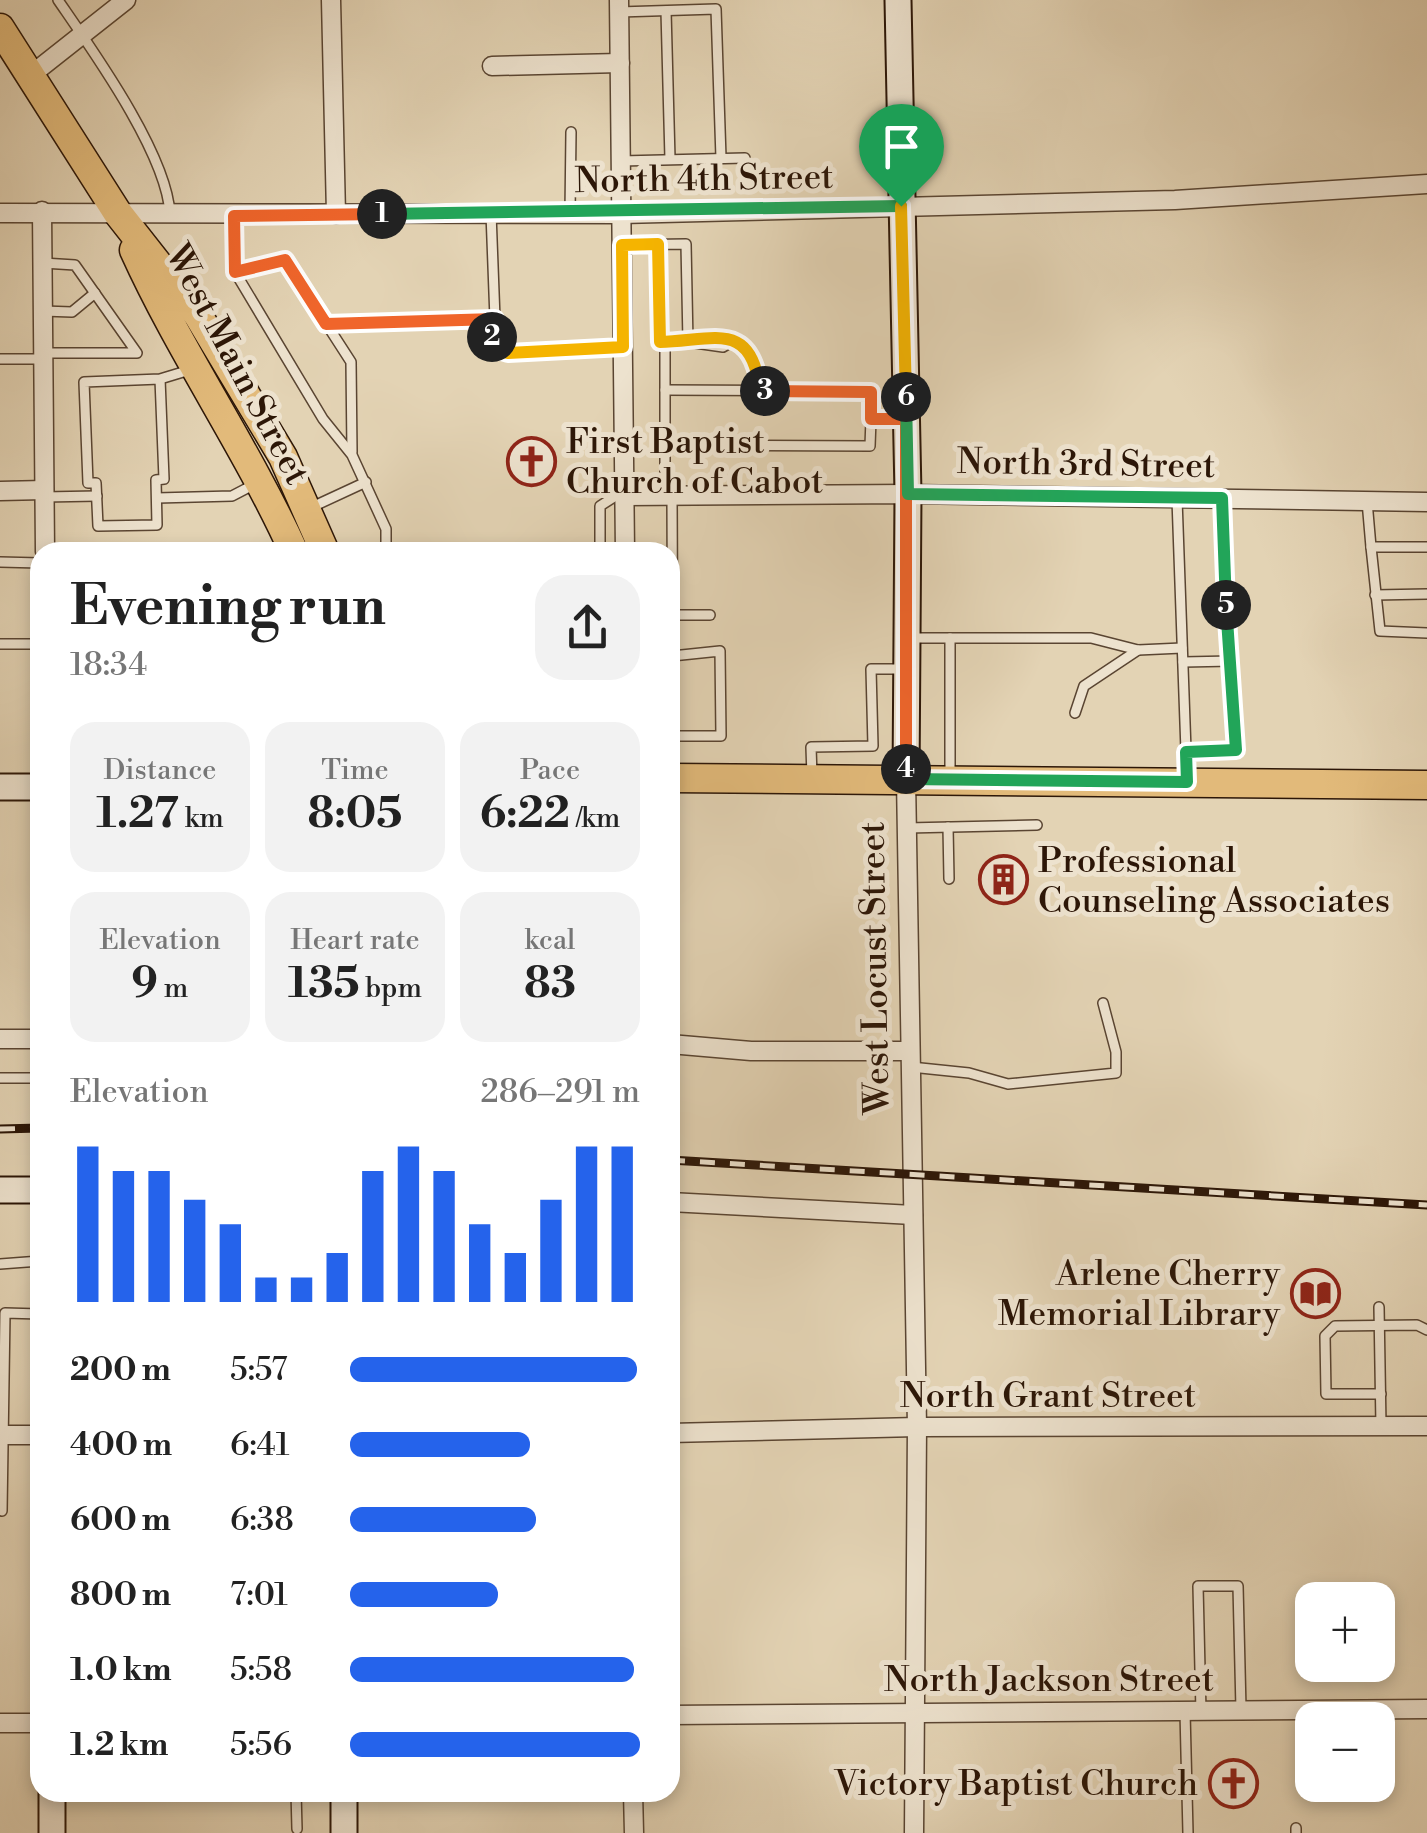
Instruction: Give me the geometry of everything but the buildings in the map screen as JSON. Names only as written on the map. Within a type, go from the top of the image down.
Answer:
[{"type":"main road","name":"West Main Street","points":[[0,28],[117,212],[198,315],[310,508],[322,542]]},
{"type":"main road","name":"West Main Street","points":[[117,212],[166,320],[262,480],[290,542]]},
{"type":"main road","points":[[680,778],[1427,785]]},
{"type":"street","points":[[31,75],[126,0]]},
{"type":"street","points":[[331,0],[336,214]]},
{"type":"street","name":"West Locust Street","points":[[898,0],[908,494],[906,779],[917,1427],[914,1833]]},
{"type":"street","points":[[619,6],[625,542]]},
{"type":"street","points":[[492,66],[620,63]]},
{"type":"street","name":"North 4th Street","points":[[0,213],[621,214],[1175,200],[1427,184]]},
{"type":"street","points":[[42,212],[45,542]]},
{"type":"street","points":[[0,491],[44,494]]},
{"type":"street","name":"North 3rd Street","points":[[625,493],[1427,502]]},
{"type":"street","points":[[0,786],[30,787]]},
{"type":"street","points":[[0,1039],[30,1039]]},
{"type":"street","points":[[680,1045],[910,1059]]},
{"type":"street","points":[[0,1190],[30,1190]]},
{"type":"street","points":[[680,1203],[913,1215]]},
{"type":"street","name":"North Grant Street","points":[[680,1434],[917,1427],[1427,1426]]},
{"type":"street","points":[[2,1435],[30,1435]]},
{"type":"street","name":"North Jackson Street","points":[[680,1715],[914,1710],[1427,1710]]},
{"type":"street","points":[[0,1723],[30,1723]]},
{"type":"street","points":[[52,1802],[52,1833]]},
{"type":"street","points":[[344,1802],[344,1833]]},
{"type":"street","points":[[633,1802],[634,1833]]},
{"type":"lane","points":[[58,0],[169,187],[170,214]]},
{"type":"lane","points":[[619,6],[666,10],[718,5],[721,158]]},
{"type":"lane","points":[[666,10],[670,160]]},
{"type":"lane","points":[[570,213],[571,132]]},
{"type":"lane","points":[[621,161],[745,158]]},
{"type":"lane","points":[[491,214],[495,319],[492,338],[498,350],[508,353],[623,347]]},
{"type":"lane","points":[[234,216],[235,272],[323,419],[352,455],[386,529],[386,542]]},
{"type":"lane","points":[[658,244],[660,342],[723,347],[733,341],[753,355],[760,391]]},
{"type":"lane","points":[[622,245],[686,244],[688,342]]},
{"type":"lane","points":[[235,272],[285,260],[351,362],[352,455]]},
{"type":"lane","points":[[0,359],[137,353],[75,265],[42,263]]},
{"type":"lane","points":[[43,311],[72,312],[95,293]]},
{"type":"lane","points":[[326,324],[495,319]]},
{"type":"lane","points":[[665,342],[670,542]]},
{"type":"lane","points":[[160,380],[164,479],[156,480],[158,525],[98,526],[96,483],[88,483],[84,382],[160,380],[194,368]]},
{"type":"lane","points":[[665,390],[871,392],[870,446],[665,445]]},
{"type":"lane","points":[[871,419],[906,419]]},
{"type":"lane","points":[[156,498],[232,496],[262,480]]},
{"type":"lane","points":[[310,508],[366,482]]},
{"type":"lane","points":[[600,542],[600,506],[625,493]]},
{"type":"lane","points":[[44,494],[97,496]]},
{"type":"lane","points":[[1176,497],[1187,782]]},
{"type":"lane","points":[[1186,752],[1236,750],[1222,498]]},
{"type":"lane","points":[[1367,501],[1380,631],[1427,633]]},
{"type":"lane","points":[[1371,547],[1427,547]]},
{"type":"lane","points":[[0,562],[30,562]]},
{"type":"lane","points":[[1375,595],[1427,594]]},
{"type":"lane","points":[[680,615],[710,615]]},
{"type":"lane","points":[[907,638],[1091,638],[1138,650],[1182,648]]},
{"type":"lane","points":[[950,638],[950,780]]},
{"type":"lane","points":[[0,644],[30,644]]},
{"type":"lane","points":[[1075,713],[1084,686],[1138,650]]},
{"type":"lane","points":[[680,655],[720,652],[721,736],[680,736]]},
{"type":"lane","points":[[1183,662],[1232,661]]},
{"type":"lane","points":[[812,778],[811,747],[873,746],[871,670],[907,669]]},
{"type":"lane","points":[[907,828],[1037,825]]},
{"type":"lane","points":[[948,828],[949,879]]},
{"type":"lane","points":[[910,1059],[1008,1084],[1116,1073],[1116,1052],[1103,1003]]},
{"type":"lane","points":[[0,1078],[30,1078]]},
{"type":"lane","points":[[0,1264],[30,1262]]},
{"type":"lane","points":[[1379,1307],[1381,1426]]},
{"type":"lane","points":[[2,1512],[5,1313],[30,1314]]},
{"type":"lane","points":[[1381,1394],[1326,1394],[1326,1336],[1335,1326],[1417,1325],[1427,1330]]},
{"type":"lane","points":[[1188,1833],[1198,1586],[1238,1586],[1241,1712]]},
{"type":"lane","points":[[296,1802],[297,1829]]},
{"type":"railway","points":[[0,1129],[30,1128]]},
{"type":"railway","points":[[680,1161],[1427,1205]]},
{"type":"place","name":"First Baptist Church of Cabot","points":[[531,461]]},
{"type":"place","name":"Professional Counseling Associates","points":[[1003,880]]},
{"type":"place","name":"Arlene Cherry Memorial Library","points":[[1315,1293]]},
{"type":"place","name":"Victory Baptist Church","points":[[1233,1783]]},
{"type":"route","points":[[901,206],[908,494],[1222,498],[1236,750],[1186,752],[1187,782],[906,779],[906,419],[871,419],[871,392],[760,391],[753,355],[739,342],[699,337],[688,342],[660,342],[658,244],[622,245],[623,347],[595,350],[498,350],[491,330],[495,319],[326,324],[285,260],[235,272],[234,216],[621,214],[901,206]]}]
